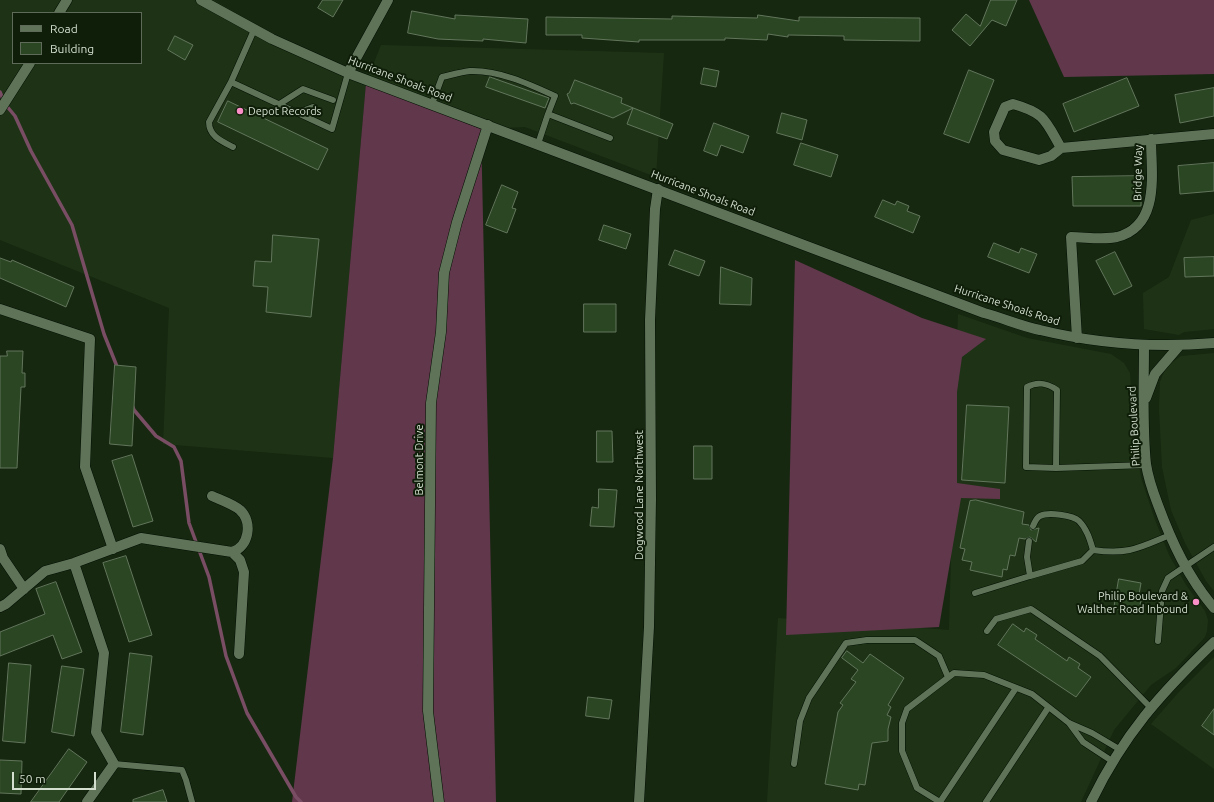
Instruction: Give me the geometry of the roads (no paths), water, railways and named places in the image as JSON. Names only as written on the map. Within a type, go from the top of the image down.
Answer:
[{"type":"street","points":[[60,12],[67,0]]},
{"type":"street","name":"Hurricane Shoals Road","points":[[201,0],[254,30],[348,73],[984,313],[1038,330],[1076,338],[1144,345],[1180,346],[1214,342]]},
{"type":"street","points":[[348,73],[388,0]]},
{"type":"street","points":[[0,110],[29,64]]},
{"type":"street","name":"Bridge Way","points":[[1061,148],[1045,119],[1039,113],[1013,104],[1005,107],[994,132],[995,140],[1003,150],[1039,160],[1051,156],[1061,148],[1214,134]]},
{"type":"street","name":"Belmont Drive","points":[[439,802],[428,711],[431,403],[441,332],[444,273],[456,222],[488,125]]},
{"type":"street","name":"Bridge Way","points":[[1076,338],[1071,237],[1116,237],[1125,234],[1140,223],[1150,204],[1151,139]]},
{"type":"street","name":"Dogwood Lane Northwest","points":[[639,802],[649,627],[651,499],[650,320],[655,209],[658,189]]},
{"type":"street","points":[[0,309],[90,339],[86,467],[113,549]]},
{"type":"street","name":"Philip Boulevard","points":[[1144,345],[1143,403],[1146,465],[1170,536],[1186,568],[1214,608]]},
{"type":"street","points":[[1143,403],[1155,374],[1180,346]]},
{"type":"street","points":[[0,607],[6,604],[45,571],[74,563],[141,538],[232,552],[239,550],[246,541],[248,533],[244,513],[238,508],[212,496]]},
{"type":"street","points":[[0,549],[3,558],[24,589]]},
{"type":"street","points":[[232,552],[240,560],[244,572],[239,654]]},
{"type":"street","points":[[74,563],[104,653],[96,732],[114,764],[87,802]]},
{"type":"street","points":[[1091,802],[1112,761],[1150,707],[1214,642]]},
{"type":"lane","points":[[233,147],[217,139],[209,128],[209,122],[231,82],[254,30]]},
{"type":"lane","points":[[432,104],[442,77],[469,71],[492,72],[537,87],[555,96],[538,144]]},
{"type":"lane","points":[[231,82],[332,129],[348,73]]},
{"type":"lane","points":[[278,105],[303,89],[333,100]]},
{"type":"lane","points":[[325,103],[341,97]]},
{"type":"lane","points":[[296,113],[313,106]]},
{"type":"lane","points":[[548,114],[610,138]]},
{"type":"lane","points":[[1056,468],[1057,390],[1050,385],[1041,383],[1027,387],[1026,467],[1056,468],[1146,465]]},
{"type":"lane","points":[[1033,526],[1038,516],[1045,514],[1065,515],[1079,520],[1086,532],[1093,550]]},
{"type":"lane","points":[[1093,550],[1108,552],[1131,551],[1170,536]]},
{"type":"lane","points":[[1029,541],[1027,557],[1030,576]]},
{"type":"lane","points":[[1158,641],[1162,591],[1168,578],[1186,568],[1214,547]]},
{"type":"lane","points":[[975,593],[1082,561],[1093,550]]},
{"type":"lane","points":[[987,631],[996,619],[1031,609],[1100,656],[1150,707]]},
{"type":"lane","points":[[794,764],[800,721],[809,698],[846,643],[867,640],[915,640],[939,656],[948,677]]},
{"type":"lane","points":[[1016,688],[940,802],[917,788],[902,751],[902,723],[907,709],[954,673],[984,675],[1032,694],[1069,723],[1092,733],[1119,750]]},
{"type":"lane","points":[[986,802],[1048,708]]},
{"type":"lane","points":[[1069,723],[1083,742],[1112,761]]},
{"type":"lane","points":[[114,764],[182,770],[192,802]]},
{"type":"waterway","points":[[0,92],[5,104],[15,116],[31,151],[72,225],[104,334],[118,369]]},
{"type":"waterway","points":[[132,405],[134,410],[156,436],[174,447],[181,461],[189,523],[209,577],[226,656],[247,713],[296,797],[301,802]]},
{"type":"place","name":"Depot Records","points":[[240,111]]},
{"type":"place","name":"Philip Boulevard & Walther Road Inbound","points":[[1196,602]]}]
